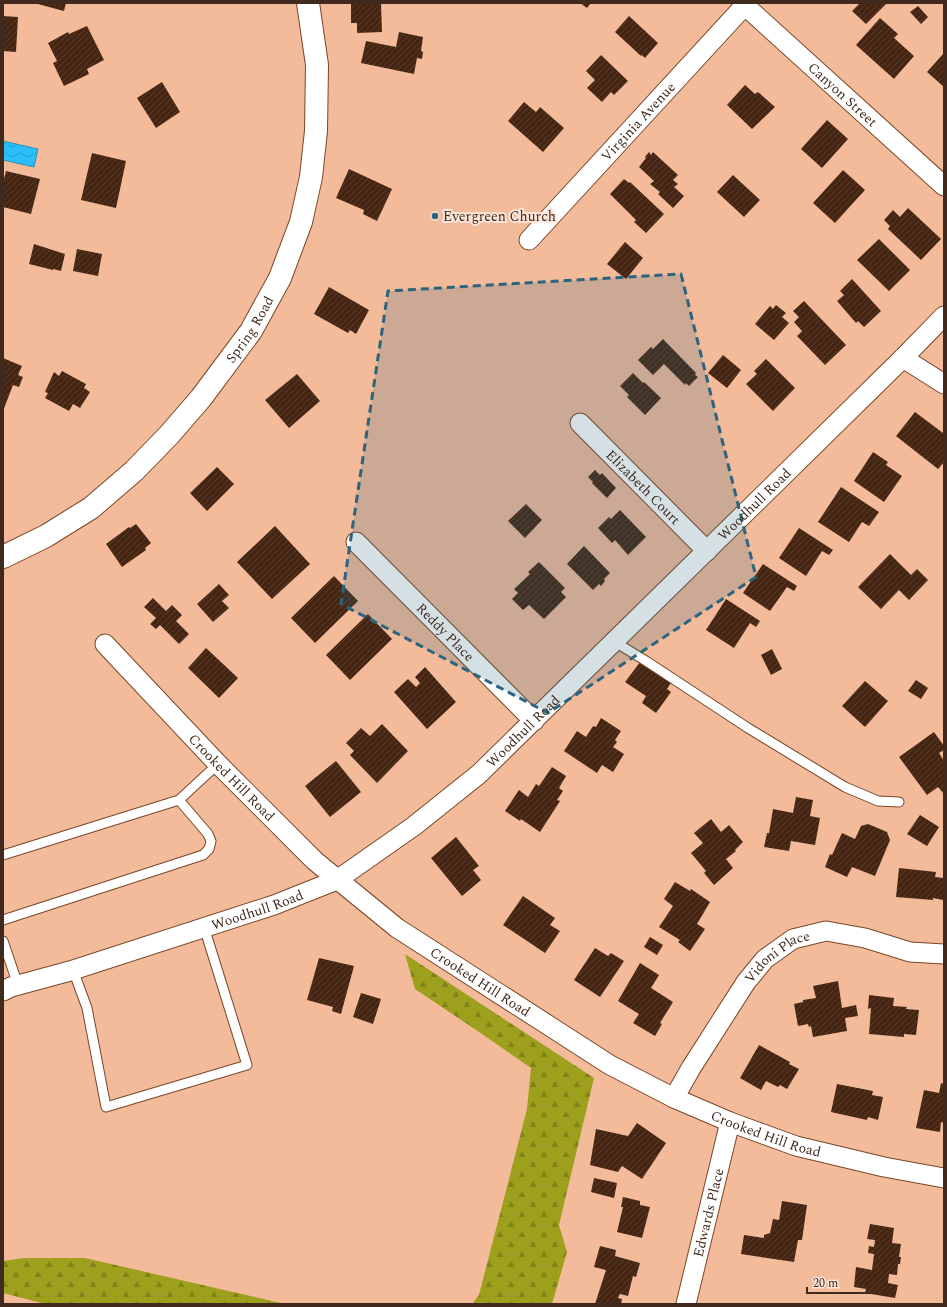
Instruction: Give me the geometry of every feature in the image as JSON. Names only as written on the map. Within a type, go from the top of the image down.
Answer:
[{"type":"main road","name":"Spring Road","points":[[3,557],[46,536],[91,508],[134,471],[169,435],[205,392],[251,331],[280,278],[301,222],[311,177],[316,131],[317,65],[308,3]]},
{"type":"street","name":"Canyon Street","points":[[745,4],[944,186]]},
{"type":"street","name":"Virginia Avenue","points":[[529,240],[745,4]]},
{"type":"street","name":"Woodhull Road","points":[[11,988],[73,970],[274,905],[337,880],[414,826],[479,774],[534,722],[944,316]]},
{"type":"street","points":[[903,358],[944,384]]},
{"type":"street","name":"Elizabeth Court","points":[[580,423],[706,551]]},
{"type":"street","name":"Reddy Place","points":[[356,542],[534,722]]},
{"type":"street","name":"Crooked Hill Road","points":[[104,644],[218,764],[315,861],[337,880],[397,928],[551,1028],[610,1064],[674,1098],[730,1122],[796,1146],[884,1167],[944,1178]]},
{"type":"street","name":"Vidoni Place","points":[[674,1098],[691,1068],[746,982],[765,959],[793,940],[826,931],[864,938],[910,952],[944,954]]},
{"type":"street","name":"Edwards Place","points":[[686,1304],[730,1122]]},
{"type":"lane","points":[[614,642],[773,744],[844,786],[878,801],[899,802]]},
{"type":"lane","points":[[3,855],[179,800],[218,764]]},
{"type":"lane","points":[[3,920],[204,855],[209,849],[211,841],[208,834],[179,800]]},
{"type":"lane","points":[[73,970],[87,1008],[106,1107],[247,1065],[204,927]]},
{"type":"lane","points":[[3,941],[11,988]]},
{"type":"highlighted area","points":[[681,274],[756,577],[548,713],[341,604],[388,291]]},
{"type":"green space","points":[[405,954],[594,1078],[559,1225],[567,1252],[552,1304],[472,1304],[479,1295],[527,1109],[531,1068],[415,989]]},
{"type":"green space","points":[[24,1258],[85,1258],[285,1304],[45,1304],[3,1293],[3,1261]]},
{"type":"water","points":[[3,141],[38,149],[34,167],[3,160]]},
{"type":"building","points":[[34,3],[66,3],[64,11]]},
{"type":"building","points":[[351,3],[381,3],[382,32],[357,33],[357,23],[351,23]]},
{"type":"building","points":[[580,3],[591,3],[587,8]]},
{"type":"building","points":[[860,3],[887,3],[866,24],[852,11]]},
{"type":"building","points":[[918,6],[928,17],[921,24],[910,12]]},
{"type":"building","points":[[3,16],[18,17],[16,52],[3,51]]},
{"type":"building","points":[[629,16],[658,43],[645,58],[615,32]]},
{"type":"building","points":[[880,18],[898,34],[894,38],[914,56],[894,79],[856,45]]},
{"type":"building","points":[[87,26],[104,60],[87,69],[89,74],[64,86],[53,63],[57,61],[48,43],[68,32],[69,34]]},
{"type":"building","points":[[399,32],[423,37],[421,51],[423,52],[422,59],[417,58],[414,74],[361,63],[366,41],[396,47]]},
{"type":"building","points":[[944,53],[944,87],[927,72]]},
{"type":"building","points":[[601,55],[628,81],[614,95],[611,92],[602,102],[587,88],[595,80],[586,71]]},
{"type":"building","points":[[162,82],[180,112],[156,128],[137,98]]},
{"type":"building","points":[[745,85],[755,94],[758,92],[775,107],[752,129],[727,105]]},
{"type":"building","points":[[524,102],[536,112],[540,107],[564,128],[543,152],[508,121]]},
{"type":"building","points":[[827,120],[848,139],[822,168],[801,149]]},
{"type":"building","points":[[649,152],[651,155],[653,152],[678,175],[673,180],[678,184],[674,187],[684,196],[673,208],[658,194],[660,192],[650,184],[654,181],[639,167]]},
{"type":"building","points":[[92,153],[126,161],[116,208],[81,200]]},
{"type":"building","points":[[349,169],[392,189],[377,221],[363,214],[364,210],[336,198]]},
{"type":"building","points":[[843,170],[865,190],[835,223],[813,203]]},
{"type":"building","points":[[6,171],[40,179],[31,214],[3,207],[3,183]]},
{"type":"building","points":[[733,175],[760,200],[744,217],[717,192]]},
{"type":"building","points":[[624,179],[629,183],[630,182],[664,214],[646,233],[634,222],[636,220],[610,194]]},
{"type":"building","points":[[908,208],[941,239],[921,260],[888,229],[890,226],[884,220],[893,210],[900,217]]},
{"type":"building","points":[[879,239],[910,270],[889,291],[857,260]]},
{"type":"building","points":[[625,242],[643,258],[626,279],[607,264]]},
{"type":"building","points":[[34,244],[65,254],[61,271],[29,264]]},
{"type":"building","points":[[77,249],[102,254],[98,276],[73,271]]},
{"type":"building","points":[[852,279],[881,311],[864,327],[858,321],[856,323],[837,301],[844,295],[840,291]]},
{"type":"building","points":[[329,287],[369,310],[356,334],[350,330],[348,333],[314,314]]},
{"type":"building","points":[[804,301],[846,345],[825,365],[797,336],[802,331],[794,322],[799,317],[793,311]]},
{"type":"building","points":[[776,305],[786,313],[782,317],[789,323],[774,340],[755,324],[770,306],[773,309]]},
{"type":"building","points":[[663,339],[696,373],[695,375],[698,377],[689,386],[686,383],[685,385],[664,364],[653,375],[638,360],[651,347],[653,349]]},
{"type":"building","points":[[723,355],[741,370],[727,388],[708,373]]},
{"type":"building","points":[[3,358],[22,366],[18,375],[23,377],[19,387],[13,385],[3,411]]},
{"type":"building","points":[[766,359],[795,388],[773,411],[746,384],[757,374],[754,371]]},
{"type":"building","points":[[62,371],[86,384],[84,388],[90,392],[80,408],[73,404],[69,411],[45,398],[48,393],[45,392],[54,372],[59,376]]},
{"type":"building","points":[[633,373],[661,398],[645,415],[627,397],[629,395],[620,386]]},
{"type":"building","points":[[297,374],[320,401],[289,428],[265,400]]},
{"type":"building","points":[[915,412],[943,433],[944,431],[944,462],[938,469],[896,436]]},
{"type":"building","points":[[873,452],[888,462],[886,465],[902,476],[884,502],[854,481]]},
{"type":"building","points":[[217,467],[234,484],[207,511],[190,493]]},
{"type":"building","points":[[595,470],[600,475],[602,473],[616,488],[607,498],[588,477]]},
{"type":"building","points":[[841,487],[879,512],[869,526],[862,522],[849,542],[818,522]]},
{"type":"building","points":[[526,504],[542,520],[525,538],[508,521]]},
{"type":"building","points":[[620,510],[646,537],[628,555],[615,540],[612,543],[598,528],[609,517],[611,519]]},
{"type":"building","points":[[136,524],[151,543],[145,548],[146,550],[122,567],[106,544],[129,527],[130,528]]},
{"type":"building","points":[[275,526],[310,564],[272,599],[237,562]]},
{"type":"building","points":[[799,528],[833,550],[829,555],[822,551],[806,576],[779,558]]},
{"type":"building","points":[[584,546],[610,573],[604,579],[605,581],[601,586],[599,584],[593,590],[567,564]]},
{"type":"building","points":[[890,554],[911,575],[917,569],[928,580],[909,600],[899,590],[881,609],[858,587]]},
{"type":"building","points":[[539,562],[565,588],[561,592],[566,597],[544,619],[529,605],[523,610],[512,599],[518,593],[514,589],[530,574],[528,572]]},
{"type":"building","points":[[763,564],[797,586],[794,591],[787,587],[770,611],[743,593]]},
{"type":"building","points":[[334,576],[358,601],[315,643],[291,618]]},
{"type":"building","points":[[219,584],[229,595],[222,601],[229,608],[213,622],[197,604]]},
{"type":"building","points":[[153,598],[166,611],[172,605],[182,615],[176,621],[189,634],[179,644],[160,625],[156,629],[150,624],[156,618],[144,607]]},
{"type":"building","points":[[726,599],[760,621],[756,627],[750,623],[734,648],[706,630]]},
{"type":"building","points":[[368,614],[392,639],[350,680],[326,655]]},
{"type":"building","points":[[206,648],[238,678],[219,698],[188,668]]},
{"type":"building","points":[[772,649],[782,669],[771,675],[761,655]]},
{"type":"building","points":[[641,661],[672,681],[667,689],[671,692],[656,713],[642,703],[646,696],[625,682]]},
{"type":"building","points":[[425,667],[456,702],[427,729],[394,692],[408,679],[416,687],[420,683],[415,677]]},
{"type":"building","points":[[916,680],[928,688],[921,699],[908,691]]},
{"type":"building","points":[[865,681],[888,701],[865,727],[842,706]]},
{"type":"building","points":[[601,718],[621,731],[615,740],[617,742],[613,747],[624,754],[613,772],[602,765],[597,773],[564,751],[577,731],[586,737],[593,726],[596,727]]},
{"type":"building","points":[[382,724],[408,751],[377,783],[350,755],[354,751],[346,743],[361,728],[370,736]]},
{"type":"building","points":[[934,732],[944,746],[944,750],[939,753],[944,761],[944,794],[938,787],[927,795],[899,757]]},
{"type":"building","points":[[336,761],[361,792],[330,817],[305,786]]},
{"type":"building","points":[[552,767],[566,776],[559,788],[563,791],[557,800],[560,801],[540,832],[521,819],[520,821],[505,811],[519,790],[528,797],[536,784],[539,786]]},
{"type":"building","points":[[796,797],[813,800],[810,816],[820,818],[815,845],[791,841],[789,851],[764,847],[767,833],[769,833],[773,809],[793,813]]},
{"type":"building","points":[[920,815],[939,827],[927,846],[907,834]]},
{"type":"building","points":[[711,819],[721,832],[729,825],[743,842],[735,850],[736,851],[726,859],[733,868],[714,885],[704,873],[706,871],[691,853],[703,843],[694,833]]},
{"type":"building","points":[[868,824],[887,832],[890,840],[875,876],[852,867],[847,877],[825,867],[830,854],[832,855],[842,833],[855,839],[861,826]]},
{"type":"building","points":[[456,837],[479,866],[473,870],[481,880],[462,896],[431,858]]},
{"type":"building","points":[[899,868],[936,872],[935,877],[944,878],[943,900],[933,898],[933,900],[896,897]]},
{"type":"building","points":[[675,882],[690,891],[691,889],[710,902],[697,924],[705,929],[690,951],[678,942],[680,940],[659,927],[673,906],[664,899]]},
{"type":"building","points":[[523,896],[555,918],[550,925],[560,931],[545,953],[503,925]]},
{"type":"building","points":[[650,937],[663,945],[657,955],[644,947]]},
{"type":"building","points":[[595,948],[608,956],[611,953],[624,961],[600,997],[574,980]]},
{"type":"building","points":[[319,958],[354,966],[341,1014],[332,1011],[333,1007],[307,1000]]},
{"type":"building","points":[[640,963],[659,975],[651,988],[673,1002],[660,1023],[662,1024],[655,1036],[633,1023],[639,1014],[618,1001]]},
{"type":"building","points":[[838,981],[842,1008],[856,1005],[858,1016],[845,1018],[847,1031],[813,1037],[811,1026],[809,1027],[808,1024],[798,1026],[794,1004],[803,1002],[803,1000],[816,998],[813,986]]},
{"type":"building","points":[[361,993],[381,999],[373,1024],[353,1017]]},
{"type":"building","points":[[869,995],[894,998],[893,1006],[919,1010],[916,1035],[904,1034],[904,1037],[869,1034],[871,1008],[868,1009]]},
{"type":"building","points":[[759,1045],[790,1062],[789,1064],[799,1069],[787,1089],[780,1085],[778,1087],[766,1081],[761,1090],[740,1078]]},
{"type":"building","points":[[941,1083],[944,1084],[944,1123],[941,1122],[940,1132],[916,1128],[924,1090],[939,1093]]},
{"type":"building","points":[[837,1084],[873,1091],[872,1095],[883,1097],[878,1120],[868,1117],[867,1120],[831,1112]]},
{"type":"building","points":[[637,1123],[666,1143],[642,1179],[622,1166],[618,1172],[590,1165],[596,1129],[628,1136]]},
{"type":"building","points":[[594,1178],[617,1183],[614,1198],[591,1192]]},
{"type":"building","points":[[623,1197],[640,1201],[640,1205],[650,1207],[642,1238],[617,1232],[623,1207],[621,1207]]},
{"type":"building","points":[[782,1201],[807,1205],[802,1240],[798,1240],[794,1262],[741,1254],[744,1235],[764,1238],[764,1235],[770,1233],[773,1219],[779,1220]]},
{"type":"building","points":[[870,1224],[894,1228],[892,1243],[901,1244],[899,1257],[901,1257],[900,1264],[898,1264],[897,1275],[889,1274],[888,1283],[898,1285],[895,1298],[865,1293],[866,1289],[854,1287],[856,1267],[872,1270],[874,1254],[868,1253],[869,1246],[874,1247],[875,1240],[867,1239]]},
{"type":"building","points":[[600,1246],[616,1250],[615,1256],[640,1263],[636,1277],[633,1276],[628,1296],[620,1294],[618,1298],[622,1299],[621,1304],[595,1304],[606,1270],[594,1267]]},
{"type":"place","name":"Evergreen Church","points":[[435,216]]}]
